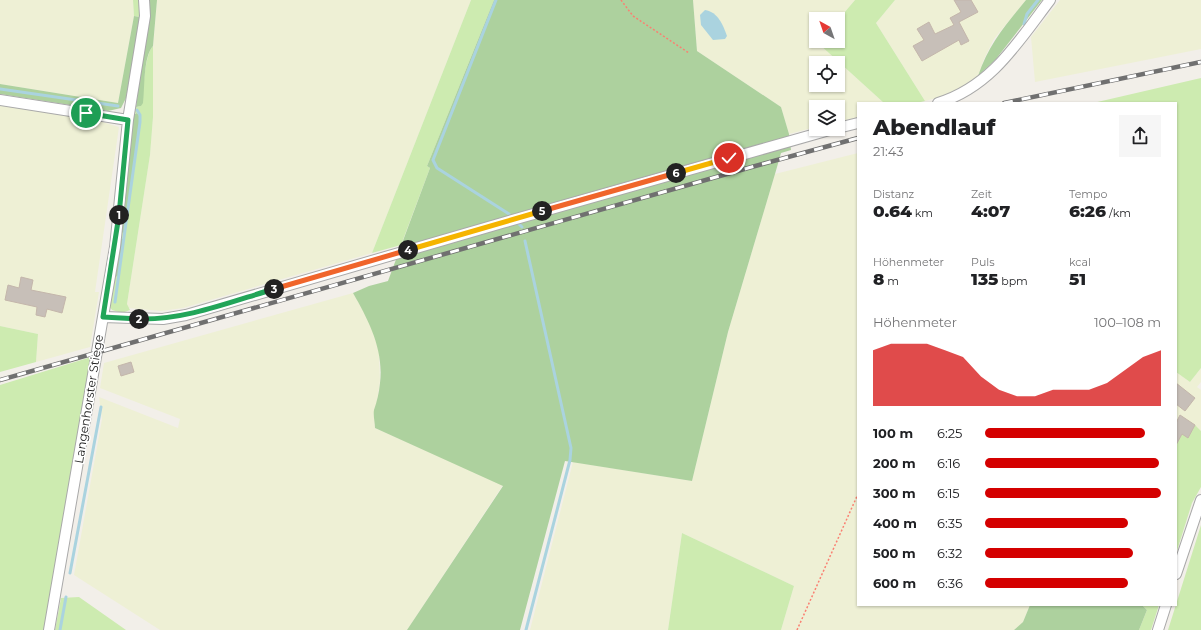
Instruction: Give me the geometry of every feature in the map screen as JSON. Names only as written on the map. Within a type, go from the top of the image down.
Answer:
[{"type":"street","name":"Langenhorster Stiege","points":[[48,630],[87,416],[115,247],[128,120],[143,31],[144,0]]},
{"type":"street","points":[[942,102],[952,99],[972,89],[1000,65],[1050,0]]},
{"type":"street","points":[[0,100],[128,120]]},
{"type":"street","points":[[845,126],[857,123]]},
{"type":"street","points":[[103,317],[163,319],[186,315],[502,222],[809,136]]},
{"type":"street","points":[[1177,571],[1201,500]]},
{"type":"street","points":[[1158,630],[1166,606]]},
{"type":"path","points":[[621,0],[633,16],[689,53]]},
{"type":"path","points":[[797,630],[857,496]]},
{"type":"green space","points":[[0,0],[133,0],[134,16],[118,103],[0,84]]},
{"type":"green space","points":[[133,0],[141,0],[141,17],[134,16]]},
{"type":"green space","points":[[150,0],[157,0],[153,46],[146,65],[143,103],[141,106],[136,107]]},
{"type":"green space","points":[[157,0],[471,0],[372,253],[183,308],[161,311],[128,308],[127,304],[150,155],[153,117],[153,48]]},
{"type":"green space","points":[[471,0],[494,0],[427,166],[430,168],[401,245],[372,253]]},
{"type":"green space","points":[[494,0],[693,0],[697,51],[781,107],[789,134],[791,150],[781,153],[728,332],[692,481],[565,461],[520,630],[407,630],[503,486],[375,428],[374,412],[380,383],[380,359],[370,325],[353,293],[369,286],[388,281],[430,168],[427,166]]},
{"type":"green space","points":[[693,0],[855,0],[845,12],[809,12],[809,48],[823,48],[832,56],[809,56],[809,92],[845,92],[845,68],[883,102],[857,102],[857,117],[845,120],[845,100],[809,100],[809,129],[789,134],[781,107],[697,51]]},
{"type":"green space","points":[[855,0],[895,0],[876,23],[925,101],[883,102],[845,68],[845,56],[832,56],[823,48],[845,48],[845,12]]},
{"type":"green space","points":[[895,0],[1026,0],[994,39],[984,59],[978,76],[960,88],[940,97],[925,101],[876,23]]},
{"type":"green space","points":[[1026,0],[1042,0],[996,59],[978,76],[992,45],[1004,27]]},
{"type":"green space","points":[[1060,0],[1201,0],[1201,49],[1035,82],[1031,37]]},
{"type":"green space","points":[[134,16],[140,17],[139,28],[126,98],[121,108],[108,111],[0,94],[0,84],[118,103]]},
{"type":"green space","points":[[153,46],[153,117],[150,155],[127,304],[130,310],[122,313],[112,310],[109,306],[115,274],[118,276],[119,274],[124,240],[120,239],[121,232],[125,232],[140,117],[137,113],[134,114],[136,107],[141,106],[146,65]]},
{"type":"green space","points":[[1201,78],[1201,368],[1190,382],[1177,373],[1177,102],[1097,102]]},
{"type":"green space","points":[[0,104],[89,118],[119,127],[95,292],[99,292],[90,347],[36,362],[38,334],[0,326]]},
{"type":"green space","points":[[137,113],[140,117],[124,233],[121,232],[133,115]]},
{"type":"green space","points":[[857,153],[857,606],[1030,606],[1023,622],[1014,630],[781,630],[794,586],[682,533],[668,630],[530,630],[573,462],[692,481],[728,332],[775,174]]},
{"type":"green space","points":[[120,239],[124,239],[119,274],[117,277],[115,274]]},
{"type":"green space","points":[[353,293],[370,322],[379,351],[380,381],[377,403],[374,411],[375,428],[503,485],[407,630],[160,630],[74,575],[102,419],[99,397],[178,428],[180,419],[100,388],[104,363]]},
{"type":"green space","points":[[0,326],[38,334],[36,362],[0,372]]},
{"type":"green space","points":[[91,357],[45,630],[0,630],[0,385]]},
{"type":"green space","points":[[1201,368],[1201,382],[1197,387],[1201,390],[1201,431],[1195,426],[1177,443],[1177,373],[1190,382]]},
{"type":"green space","points":[[1195,425],[1201,431],[1201,487],[1192,503],[1177,551],[1177,443],[1182,434],[1188,437]]},
{"type":"green space","points":[[1201,525],[1201,630],[1168,630],[1176,606],[1177,606],[1177,601]]},
{"type":"green space","points":[[682,533],[794,586],[781,630],[668,630]]},
{"type":"green space","points":[[79,597],[126,630],[55,630],[61,598]]},
{"type":"green space","points":[[1030,606],[1143,606],[1147,610],[1139,630],[1014,630],[1023,622]]},
{"type":"green space","points":[[1143,606],[1159,606],[1151,630],[1139,630],[1147,610]]},
{"type":"water","points":[[705,10],[710,11],[717,16],[727,36],[725,39],[713,40],[701,25],[700,15]]},
{"type":"building","points":[[954,0],[971,0],[978,12],[959,22],[969,41],[961,45],[959,40],[922,61],[913,46],[924,40],[917,29],[929,22],[935,34],[954,25],[950,18],[961,12]]},
{"type":"building","points":[[21,277],[33,280],[31,290],[66,297],[62,313],[47,309],[45,317],[36,315],[37,307],[5,300],[8,285],[19,288]]},
{"type":"building","points":[[131,362],[134,372],[121,376],[118,366]]},
{"type":"building","points":[[1177,384],[1195,398],[1185,411],[1177,405]]},
{"type":"building","points":[[1180,415],[1195,425],[1188,438],[1182,434],[1177,443],[1177,421]]},
{"type":"waterway","points":[[496,0],[433,160],[437,168],[509,214]]},
{"type":"waterway","points":[[1024,24],[1027,14],[1038,0]]},
{"type":"waterway","points":[[0,89],[118,106]]},
{"type":"waterway","points":[[115,302],[140,122],[140,115],[137,110]]},
{"type":"waterway","points":[[519,224],[522,227]]},
{"type":"waterway","points":[[525,241],[571,448],[570,460],[526,630]]},
{"type":"waterway","points":[[70,573],[101,407]]},
{"type":"waterway","points":[[60,630],[66,597]]},
{"type":"railway","points":[[1009,102],[1201,62]]},
{"type":"railway","points":[[0,380],[857,138]]},
{"type":"route","points":[[86,113],[128,120],[115,247],[103,317],[163,319],[186,315],[502,222],[729,158]]}]
